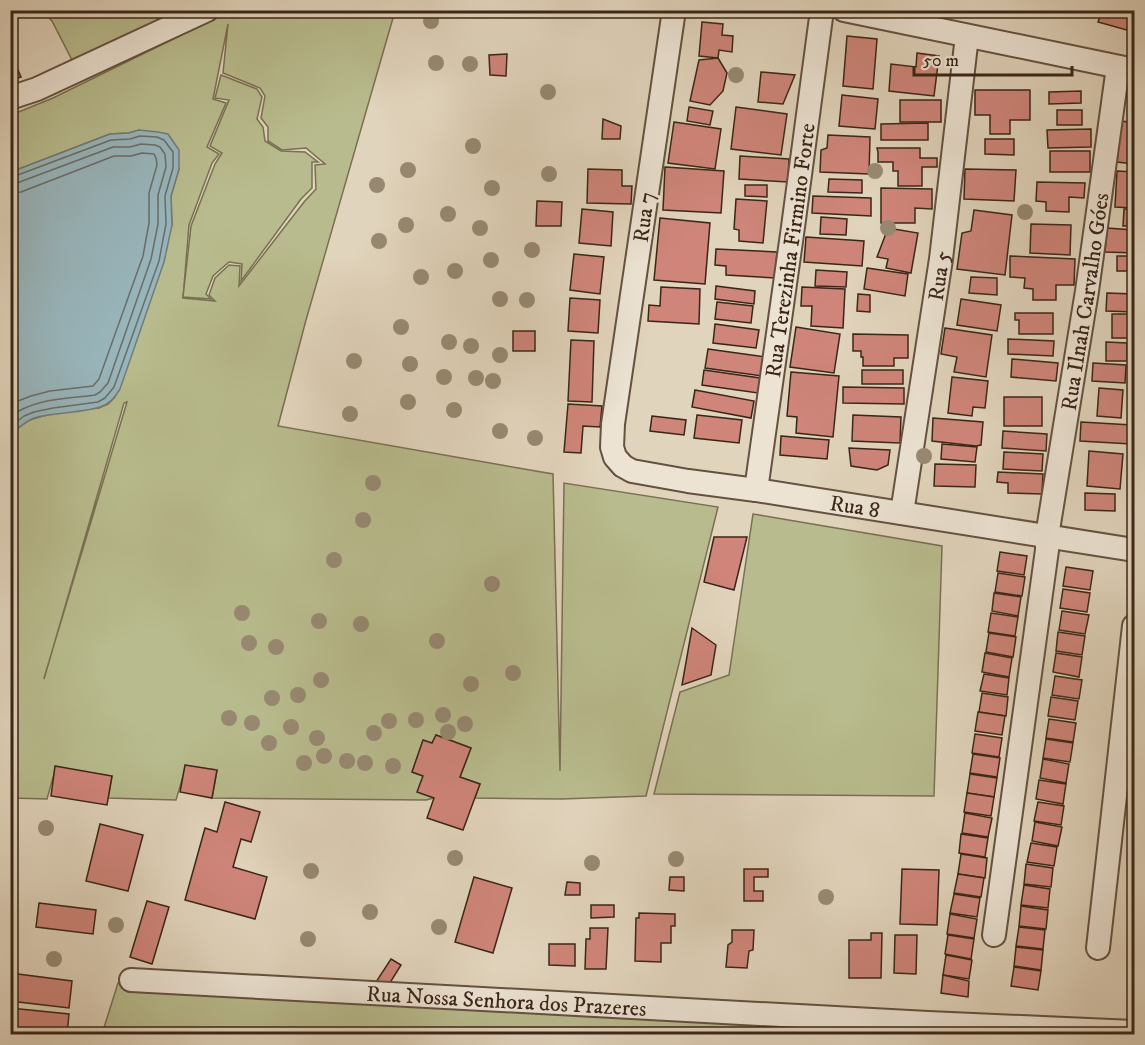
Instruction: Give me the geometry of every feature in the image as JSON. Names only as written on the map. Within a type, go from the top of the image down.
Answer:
[{"type":"street","points":[[10,98],[37,89],[207,10]]},
{"type":"street","name":"Rua 7","points":[[613,424],[674,10]]},
{"type":"street","name":"Rua Terezinha Firmino Forte","points":[[756,490],[822,10]]},
{"type":"street","points":[[844,10],[931,19],[967,36],[1126,69]]},
{"type":"street","name":"Rua 5","points":[[902,513],[941,259],[967,36]]},
{"type":"street","name":"Rua Ilnah Carvalho Góes","points":[[994,935],[1047,550],[1047,536],[1126,69]]},
{"type":"street","name":"Rua 8","points":[[613,424],[612,447],[615,456],[623,466],[632,471],[1134,550]]},
{"type":"street","points":[[1098,948],[1134,626]]},
{"type":"street","name":"Rua Nossa Senhora dos Prazeres","points":[[131,980],[1134,1032]]},
{"type":"green space","points":[[42,11],[188,11],[72,60],[52,21]]},
{"type":"green space","points":[[230,11],[395,11],[306,320],[278,426],[553,474],[560,771],[564,483],[718,507],[646,796],[561,799],[475,798],[480,784],[460,777],[471,748],[436,735],[432,743],[423,741],[412,772],[423,776],[434,798],[426,800],[212,798],[217,770],[186,766],[176,800],[108,798],[112,776],[56,767],[47,799],[11,798],[15,775],[10,774],[11,434],[27,421],[54,413],[99,408],[108,404],[115,397],[172,225],[171,196],[179,169],[139,130],[110,134],[11,172],[11,115],[53,98]],"holes":[[[228,24],[223,73],[260,88],[265,96],[261,118],[268,127],[268,141],[282,150],[306,148],[325,164],[315,165],[316,189],[239,286],[240,266],[229,265],[215,278],[209,295],[215,301],[183,298],[189,225],[212,163],[219,154],[207,147],[226,103],[213,99]],[[127,402],[52,651],[124,403]]]},
{"type":"green space","points":[[221,75],[257,89],[262,97],[257,119],[263,127],[265,141],[281,151],[305,152],[318,162],[312,162],[312,188],[301,199],[241,281],[242,264],[229,262],[213,276],[206,294],[211,299],[183,297],[191,226],[215,164],[222,153],[210,146],[229,100],[215,98]]},
{"type":"green space","points":[[753,514],[942,546],[934,796],[654,794],[680,692],[729,675]]},
{"type":"green space","points":[[118,983],[1132,1034],[102,1034]]},
{"type":"water","points":[[139,130],[168,134],[179,150],[179,169],[171,196],[172,225],[164,262],[120,389],[112,400],[102,406],[34,418],[11,434],[11,172],[110,134]]},
{"type":"building","points":[[1102,10],[1134,10],[1134,32],[1098,22]]},
{"type":"building","points":[[702,22],[723,24],[722,35],[733,36],[732,52],[719,50],[718,58],[699,56]]},
{"type":"building","points":[[847,36],[877,39],[873,89],[843,86]]},
{"type":"building","points":[[917,53],[939,56],[934,96],[889,91],[891,64],[916,67]]},
{"type":"building","points":[[507,54],[506,76],[490,75],[489,55]]},
{"type":"building","points":[[718,58],[727,73],[723,91],[710,105],[690,101],[699,60]]},
{"type":"building","points":[[18,70],[21,77],[10,80],[10,72]]},
{"type":"building","points":[[761,72],[795,75],[783,104],[758,102]]},
{"type":"building","points":[[975,90],[1030,90],[1030,120],[1010,120],[1010,134],[990,134],[990,115],[975,115]]},
{"type":"building","points":[[1081,91],[1081,103],[1049,104],[1049,92]]},
{"type":"building","points":[[842,95],[878,99],[875,129],[839,126]]},
{"type":"building","points":[[900,100],[941,100],[941,122],[900,122]]},
{"type":"building","points":[[689,107],[713,111],[710,125],[687,121]]},
{"type":"building","points":[[736,107],[787,114],[781,155],[731,149]]},
{"type":"building","points":[[1057,110],[1082,110],[1082,125],[1057,125]]},
{"type":"building","points":[[603,119],[621,126],[620,139],[602,139]]},
{"type":"building","points":[[1122,121],[1134,123],[1134,164],[1117,162]]},
{"type":"building","points":[[674,122],[721,129],[715,169],[668,163]]},
{"type":"building","points":[[928,123],[928,140],[881,140],[881,124]]},
{"type":"building","points":[[1091,129],[1091,147],[1048,148],[1047,130]]},
{"type":"building","points":[[828,135],[870,137],[869,174],[820,172],[821,150],[827,148]]},
{"type":"building","points":[[985,139],[1014,139],[1014,155],[985,154]]},
{"type":"building","points":[[877,148],[920,148],[920,158],[937,158],[937,167],[922,167],[922,186],[898,186],[898,171],[893,171],[893,162],[878,162]]},
{"type":"building","points":[[1050,151],[1090,151],[1090,172],[1050,172]]},
{"type":"building","points":[[740,156],[789,159],[788,182],[739,179]]},
{"type":"building","points":[[665,167],[724,171],[721,213],[663,210]]},
{"type":"building","points":[[588,169],[622,170],[622,186],[632,186],[631,204],[587,203]]},
{"type":"building","points":[[965,169],[1016,170],[1014,201],[964,199]]},
{"type":"building","points":[[1117,171],[1134,172],[1134,208],[1115,207]]},
{"type":"building","points":[[829,179],[862,180],[862,193],[828,192]]},
{"type":"building","points":[[1037,182],[1085,183],[1084,198],[1069,197],[1069,212],[1046,211],[1046,202],[1036,201]]},
{"type":"building","points":[[745,185],[767,185],[767,197],[745,196]]},
{"type":"building","points":[[881,188],[932,189],[932,209],[915,208],[915,223],[881,223]]},
{"type":"building","points":[[813,196],[871,198],[871,216],[812,213]]},
{"type":"building","points":[[736,199],[767,201],[763,243],[739,241],[739,230],[734,229]]},
{"type":"building","points":[[537,201],[562,202],[561,226],[536,226]]},
{"type":"building","points":[[582,209],[613,212],[611,246],[579,243]]},
{"type":"building","points":[[1124,209],[1134,209],[1134,226],[1123,226]]},
{"type":"building","points":[[974,210],[1012,215],[1005,275],[957,269],[962,233],[971,231]]},
{"type":"building","points":[[821,217],[847,219],[846,235],[820,234]]},
{"type":"building","points":[[660,218],[710,223],[705,284],[654,280]]},
{"type":"building","points":[[1031,224],[1071,225],[1070,255],[1030,253]]},
{"type":"building","points":[[888,228],[918,233],[911,273],[886,268],[888,259],[877,257]]},
{"type":"building","points":[[1107,228],[1134,230],[1134,253],[1105,252]]},
{"type":"building","points":[[806,237],[864,241],[862,266],[804,262]]},
{"type":"building","points":[[716,249],[777,252],[775,278],[726,275],[726,266],[715,265]]},
{"type":"building","points":[[574,254],[604,257],[600,294],[570,290]]},
{"type":"building","points":[[1010,256],[1075,259],[1074,285],[1056,285],[1056,300],[1033,300],[1033,289],[1024,288],[1025,278],[1010,277]]},
{"type":"building","points":[[1117,256],[1134,256],[1134,271],[1117,271]]},
{"type":"building","points":[[867,268],[908,274],[905,296],[864,289]]},
{"type":"building","points":[[816,270],[847,272],[846,287],[815,286]]},
{"type":"building","points":[[971,277],[997,278],[997,295],[969,293]]},
{"type":"building","points":[[716,286],[755,291],[754,304],[715,299]]},
{"type":"building","points":[[661,287],[700,289],[699,324],[648,321],[649,305],[660,306]]},
{"type":"building","points":[[802,287],[845,289],[843,328],[811,326],[812,306],[801,306]]},
{"type":"building","points":[[1107,293],[1134,294],[1134,312],[1106,311]]},
{"type":"building","points":[[858,294],[870,295],[870,312],[857,311]]},
{"type":"building","points":[[570,298],[600,300],[598,333],[568,331]]},
{"type":"building","points":[[961,299],[1001,305],[997,331],[957,325]]},
{"type":"building","points":[[717,302],[753,306],[751,323],[715,319]]},
{"type":"building","points":[[1015,313],[1053,313],[1053,334],[1019,334],[1019,320],[1015,320]]},
{"type":"building","points":[[1112,314],[1134,314],[1134,338],[1112,338]]},
{"type":"building","points":[[715,324],[759,330],[756,348],[713,343]]},
{"type":"building","points":[[796,327],[840,334],[834,373],[790,367]]},
{"type":"building","points":[[945,328],[992,335],[986,377],[954,372],[957,357],[941,354]]},
{"type":"building","points":[[513,331],[535,331],[535,351],[513,351]]},
{"type":"building","points":[[853,334],[908,335],[908,358],[894,358],[894,366],[863,366],[861,351],[853,351]]},
{"type":"building","points":[[1008,339],[1054,341],[1053,356],[1008,354]]},
{"type":"building","points":[[571,340],[594,341],[592,402],[568,401]]},
{"type":"building","points":[[1106,342],[1127,343],[1127,361],[1106,361]]},
{"type":"building","points":[[708,349],[765,357],[762,376],[705,368]]},
{"type":"building","points":[[1012,359],[1058,363],[1056,381],[1011,377]]},
{"type":"building","points":[[1093,363],[1126,365],[1125,383],[1092,381]]},
{"type":"building","points":[[704,370],[760,378],[758,393],[702,385]]},
{"type":"building","points":[[862,370],[903,370],[903,384],[862,384]]},
{"type":"building","points":[[791,372],[839,376],[833,437],[796,433],[797,417],[787,416]]},
{"type":"building","points":[[952,377],[988,381],[985,408],[973,407],[972,416],[948,413]]},
{"type":"building","points":[[843,387],[904,388],[904,404],[843,403]]},
{"type":"building","points":[[1099,388],[1123,390],[1121,418],[1097,416]]},
{"type":"building","points":[[695,390],[754,401],[751,418],[692,407]]},
{"type":"building","points":[[1004,397],[1042,397],[1042,426],[1004,426]]},
{"type":"building","points":[[568,404],[602,406],[600,427],[583,426],[581,453],[564,452]]},
{"type":"building","points":[[697,415],[742,420],[739,443],[694,438]]},
{"type":"building","points":[[853,415],[901,417],[900,443],[852,441]]},
{"type":"building","points":[[652,416],[686,420],[684,435],[650,431]]},
{"type":"building","points":[[933,418],[983,422],[981,445],[932,441]]},
{"type":"building","points":[[1081,422],[1132,425],[1131,444],[1080,441]]},
{"type":"building","points":[[1003,431],[1047,434],[1046,451],[1002,448]]},
{"type":"building","points":[[781,436],[829,440],[827,459],[780,455]]},
{"type":"building","points":[[942,444],[977,447],[975,462],[941,459]]},
{"type":"building","points":[[849,448],[890,450],[888,465],[877,470],[851,466]]},
{"type":"building","points":[[1089,451],[1123,454],[1120,489],[1087,486]]},
{"type":"building","points":[[1004,452],[1043,454],[1042,471],[1003,469]]},
{"type":"building","points":[[935,464],[976,465],[975,487],[934,486]]},
{"type":"building","points":[[998,472],[1043,474],[1042,494],[1008,493],[1008,483],[997,482]]},
{"type":"building","points":[[1133,474],[1134,501],[1131,501]]},
{"type":"building","points":[[1085,493],[1115,494],[1115,511],[1085,510]]},
{"type":"building","points":[[714,537],[747,537],[734,590],[704,582]]},
{"type":"building","points":[[1000,552],[1027,556],[1024,575],[997,571]]},
{"type":"building","points":[[1066,567],[1093,571],[1090,590],[1063,586]]},
{"type":"building","points":[[998,573],[1025,577],[1022,596],[995,592]]},
{"type":"building","points":[[1063,589],[1090,593],[1087,612],[1060,608]]},
{"type":"building","points":[[994,593],[1021,597],[1018,616],[992,611]]},
{"type":"building","points":[[1062,611],[1089,615],[1085,634],[1059,630]]},
{"type":"building","points":[[991,613],[1018,617],[1015,636],[988,632]]},
{"type":"building","points":[[692,628],[716,645],[711,675],[682,685]]},
{"type":"building","points":[[1058,632],[1085,636],[1082,655],[1056,651]]},
{"type":"building","points":[[989,633],[1016,637],[1013,657],[986,652]]},
{"type":"building","points":[[985,653],[1012,658],[1009,677],[982,672]]},
{"type":"building","points":[[1056,653],[1082,657],[1079,677],[1053,672]]},
{"type":"building","points":[[984,674],[1009,678],[1007,695],[980,691]]},
{"type":"building","points":[[1055,676],[1082,680],[1079,699],[1052,695]]},
{"type":"building","points":[[982,693],[1008,697],[1006,716],[979,712]]},
{"type":"building","points":[[1051,697],[1078,701],[1075,720],[1048,716]]},
{"type":"building","points":[[978,712],[1005,716],[1002,735],[975,731]]},
{"type":"building","points":[[1049,719],[1076,723],[1073,742],[1046,738]]},
{"type":"building","points":[[975,734],[1002,738],[999,757],[972,753]]},
{"type":"building","points":[[436,735],[471,748],[460,777],[480,784],[463,830],[427,818],[434,798],[417,792],[423,776],[412,772],[423,740],[432,743]]},
{"type":"building","points":[[1046,739],[1073,743],[1070,762],[1043,758]]},
{"type":"building","points":[[973,754],[1000,758],[997,777],[970,773]]},
{"type":"building","points":[[1043,759],[1069,764],[1066,783],[1040,778]]},
{"type":"building","points":[[185,765],[217,770],[212,798],[180,792]]},
{"type":"building","points":[[55,766],[112,776],[107,805],[51,796]]},
{"type":"building","points":[[970,774],[997,778],[994,797],[967,793]]},
{"type":"building","points":[[1039,780],[1066,784],[1063,804],[1036,799]]},
{"type":"building","points":[[967,793],[994,797],[991,816],[964,812]]},
{"type":"building","points":[[225,802],[260,812],[251,842],[241,839],[233,867],[267,877],[255,919],[185,900],[205,828],[217,832]]},
{"type":"building","points":[[1038,802],[1064,806],[1061,825],[1034,821]]},
{"type":"building","points":[[965,813],[992,818],[988,837],[962,833]]},
{"type":"building","points":[[1035,822],[1062,827],[1058,846],[1032,841]]},
{"type":"building","points":[[100,824],[143,835],[128,891],[86,881]]},
{"type":"building","points":[[961,834],[988,838],[985,857],[959,853]]},
{"type":"building","points":[[1031,843],[1057,847],[1054,866],[1027,862]]},
{"type":"building","points":[[961,854],[987,858],[985,878],[958,874]]},
{"type":"building","points":[[1026,864],[1053,868],[1051,887],[1024,884]]},
{"type":"building","points":[[744,869],[768,869],[768,877],[754,877],[754,891],[763,891],[763,901],[744,901]]},
{"type":"building","points":[[902,869],[939,870],[937,925],[900,924]]},
{"type":"building","points":[[958,874],[984,878],[981,897],[954,893]]},
{"type":"building","points":[[474,877],[512,888],[493,953],[455,942]]},
{"type":"building","points":[[670,877],[684,877],[684,891],[669,890]]},
{"type":"building","points":[[567,882],[580,883],[580,895],[565,895]]},
{"type":"building","points":[[1024,885],[1050,889],[1048,908],[1021,905]]},
{"type":"building","points":[[954,894],[980,898],[977,917],[950,913]]},
{"type":"building","points":[[147,901],[169,907],[152,964],[130,957]]},
{"type":"building","points":[[39,903],[96,910],[93,934],[36,927]]},
{"type":"building","points":[[591,905],[614,905],[614,917],[591,918]]},
{"type":"building","points":[[1021,906],[1048,910],[1046,929],[1019,926]]},
{"type":"building","points":[[639,913],[675,914],[675,926],[671,926],[671,943],[661,943],[661,962],[635,961],[636,918],[639,918]]},
{"type":"building","points":[[950,914],[977,919],[974,938],[947,934]]},
{"type":"building","points":[[1019,927],[1045,930],[1043,949],[1016,946]]},
{"type":"building","points":[[590,928],[608,928],[606,969],[585,969],[586,939],[590,939]]},
{"type":"building","points":[[732,930],[754,930],[753,950],[749,951],[747,968],[726,967],[728,945],[732,942]]},
{"type":"building","points":[[871,933],[882,933],[881,978],[849,978],[849,940],[871,940]]},
{"type":"building","points":[[895,935],[917,935],[916,974],[894,973]]},
{"type":"building","points":[[948,935],[974,939],[971,959],[945,954]]},
{"type":"building","points":[[549,944],[575,944],[575,966],[549,965]]},
{"type":"building","points":[[1016,947],[1043,950],[1041,970],[1014,966]]},
{"type":"building","points":[[946,955],[972,960],[969,979],[943,975]]},
{"type":"building","points":[[391,959],[401,965],[388,986],[374,985]]},
{"type":"building","points":[[1014,967],[1041,971],[1038,990],[1011,986]]},
{"type":"building","points":[[10,973],[72,981],[69,1008],[10,1001]]},
{"type":"building","points":[[943,975],[969,981],[968,997],[941,993]]},
{"type":"building","points":[[10,1008],[69,1014],[67,1034],[10,1032]]}]
